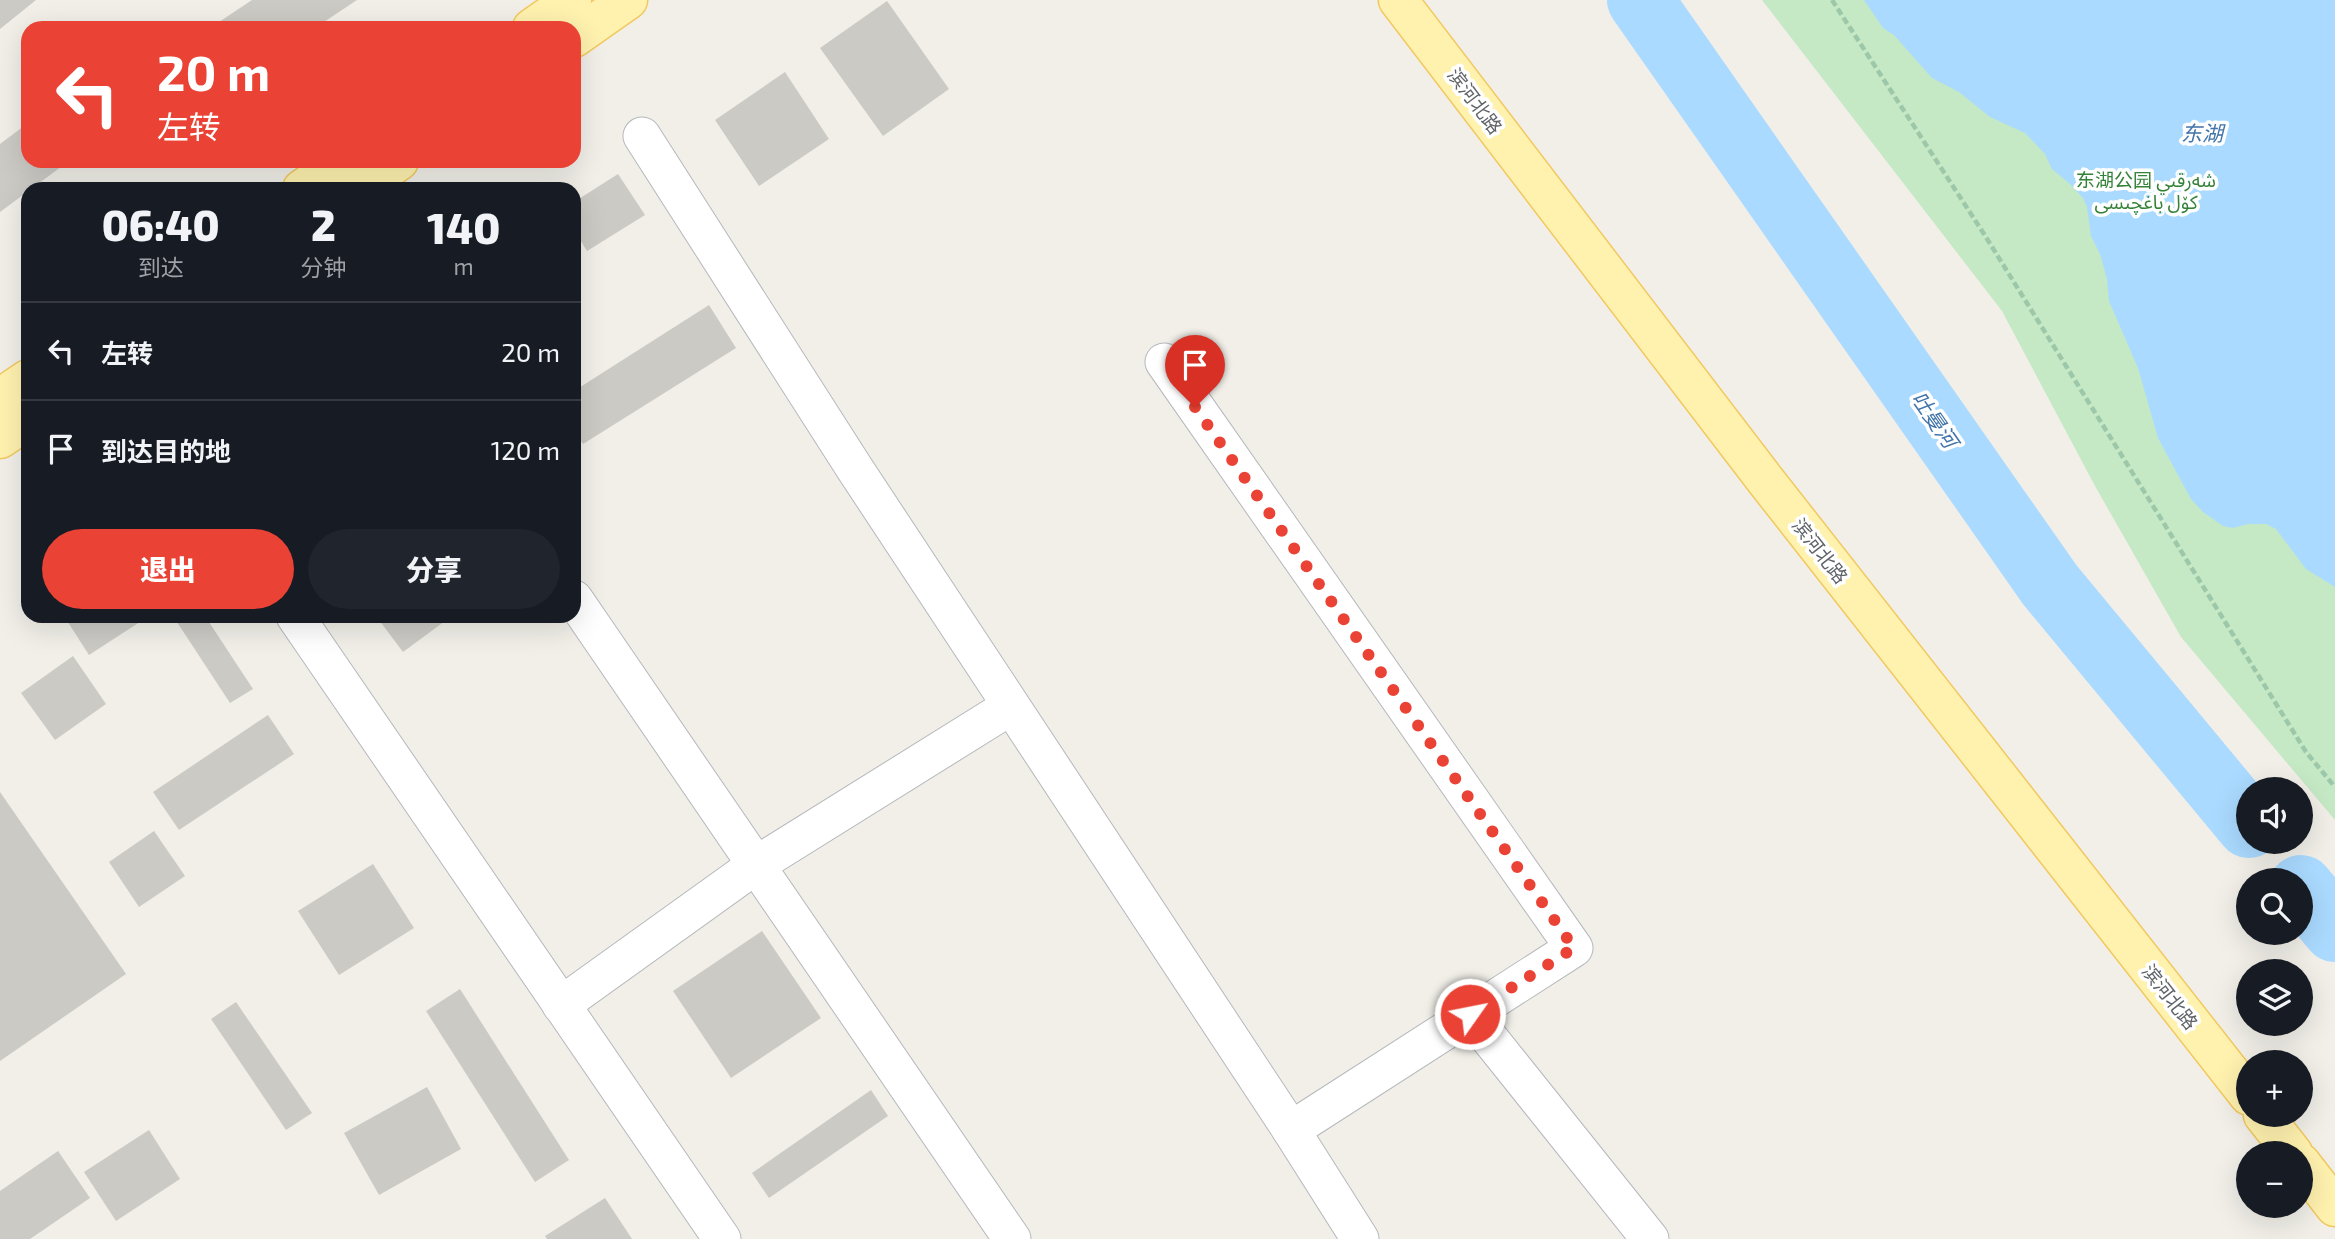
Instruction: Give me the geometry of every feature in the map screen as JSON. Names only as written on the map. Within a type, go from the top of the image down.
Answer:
[{"type":"main road","points":[[542,21],[572,0]]},
{"type":"main road","points":[[581,33],[628,0]]},
{"type":"main road","name":"滨河北路","points":[[1398,0],[1766,481],[2236,1079]]},
{"type":"main road","points":[[312,182],[332,168]]},
{"type":"main road","points":[[369,182],[389,168]]},
{"type":"main road","points":[[0,398],[21,384]]},
{"type":"main road","points":[[0,439],[21,425]]},
{"type":"main road","points":[[2272,1127],[2284,1141]]},
{"type":"main road","points":[[2313,1179],[2335,1207]]},
{"type":"street","points":[[642,136],[855,469],[1360,1239]]},
{"type":"street","points":[[1164,362],[1574,948],[1291,1130]]},
{"type":"street","points":[[581,610],[1012,1239]]},
{"type":"street","points":[[300,623],[722,1239]]},
{"type":"street","points":[[561,1005],[756,865],[1011,706]]},
{"type":"street","points":[[1470,1014],[1650,1239]]},
{"type":"path","points":[[1832,0],[1984,234],[2306,752],[2335,787]]},
{"type":"green space","name":"东湖公园 شەرقىي كۆل باغچىسى","points":[[1762,0],[2335,0],[2335,820],[2313,794],[2313,777],[2299,777],[2181,637],[2095,486],[2002,311]]},
{"type":"water","name":"东湖","points":[[1864,0],[2335,0],[2335,587],[2306,569],[2276,529],[2266,524],[2248,524],[2233,528],[2223,526],[2203,512],[2191,499],[2158,438],[2138,368],[2109,301],[2107,279],[2100,254],[2091,236],[2083,198],[2052,169],[2045,154],[2025,133],[1990,117],[1959,92],[1932,78],[1894,35],[1883,28]]},
{"type":"building","points":[[0,0],[36,0],[0,29]]},
{"type":"building","points":[[252,0],[357,0],[326,21],[220,21]]},
{"type":"building","points":[[887,1],[949,89],[883,136],[820,48]]},
{"type":"building","points":[[785,72],[829,139],[759,186],[715,120]]},
{"type":"building","points":[[21,128],[21,168],[60,168],[41,182],[21,182],[21,196],[0,212],[0,144]]},
{"type":"building","points":[[618,174],[645,215],[587,251],[581,241],[581,198]]},
{"type":"building","points":[[709,305],[736,348],[583,444],[581,387]]},
{"type":"building","points":[[68,623],[138,623],[89,655]]},
{"type":"building","points":[[178,623],[210,623],[253,689],[230,703]]},
{"type":"building","points":[[381,623],[442,623],[403,652]]},
{"type":"building","points":[[73,656],[106,704],[55,740],[21,693]]},
{"type":"building","points":[[268,715],[294,754],[179,830],[153,792]]},
{"type":"building","points":[[0,792],[126,974],[0,1061]]},
{"type":"building","points":[[154,831],[185,876],[139,907],[109,862]]},
{"type":"building","points":[[373,864],[414,928],[339,975],[298,911]]},
{"type":"building","points":[[762,931],[821,1018],[731,1078],[673,991]]},
{"type":"building","points":[[460,989],[569,1160],[535,1182],[426,1011]]},
{"type":"building","points":[[236,1002],[312,1113],[286,1130],[211,1019]]},
{"type":"building","points":[[427,1087],[461,1149],[379,1195],[344,1133]]},
{"type":"building","points":[[871,1090],[888,1116],[769,1198],[752,1173]]},
{"type":"building","points":[[149,1130],[180,1179],[116,1221],[84,1172]]},
{"type":"building","points":[[58,1151],[90,1198],[30,1239],[0,1239],[0,1191]]},
{"type":"building","points":[[605,1198],[632,1239],[547,1239],[545,1236]]},
{"type":"waterway","name":"吐曼河","points":[[1640,0],[2050,585],[2236,809]]},
{"type":"waterway","name":"吐曼河","points":[[2313,902],[2335,929]]},
{"type":"route","points":[[1195,407],[1574,948],[1470,1014]]}]
